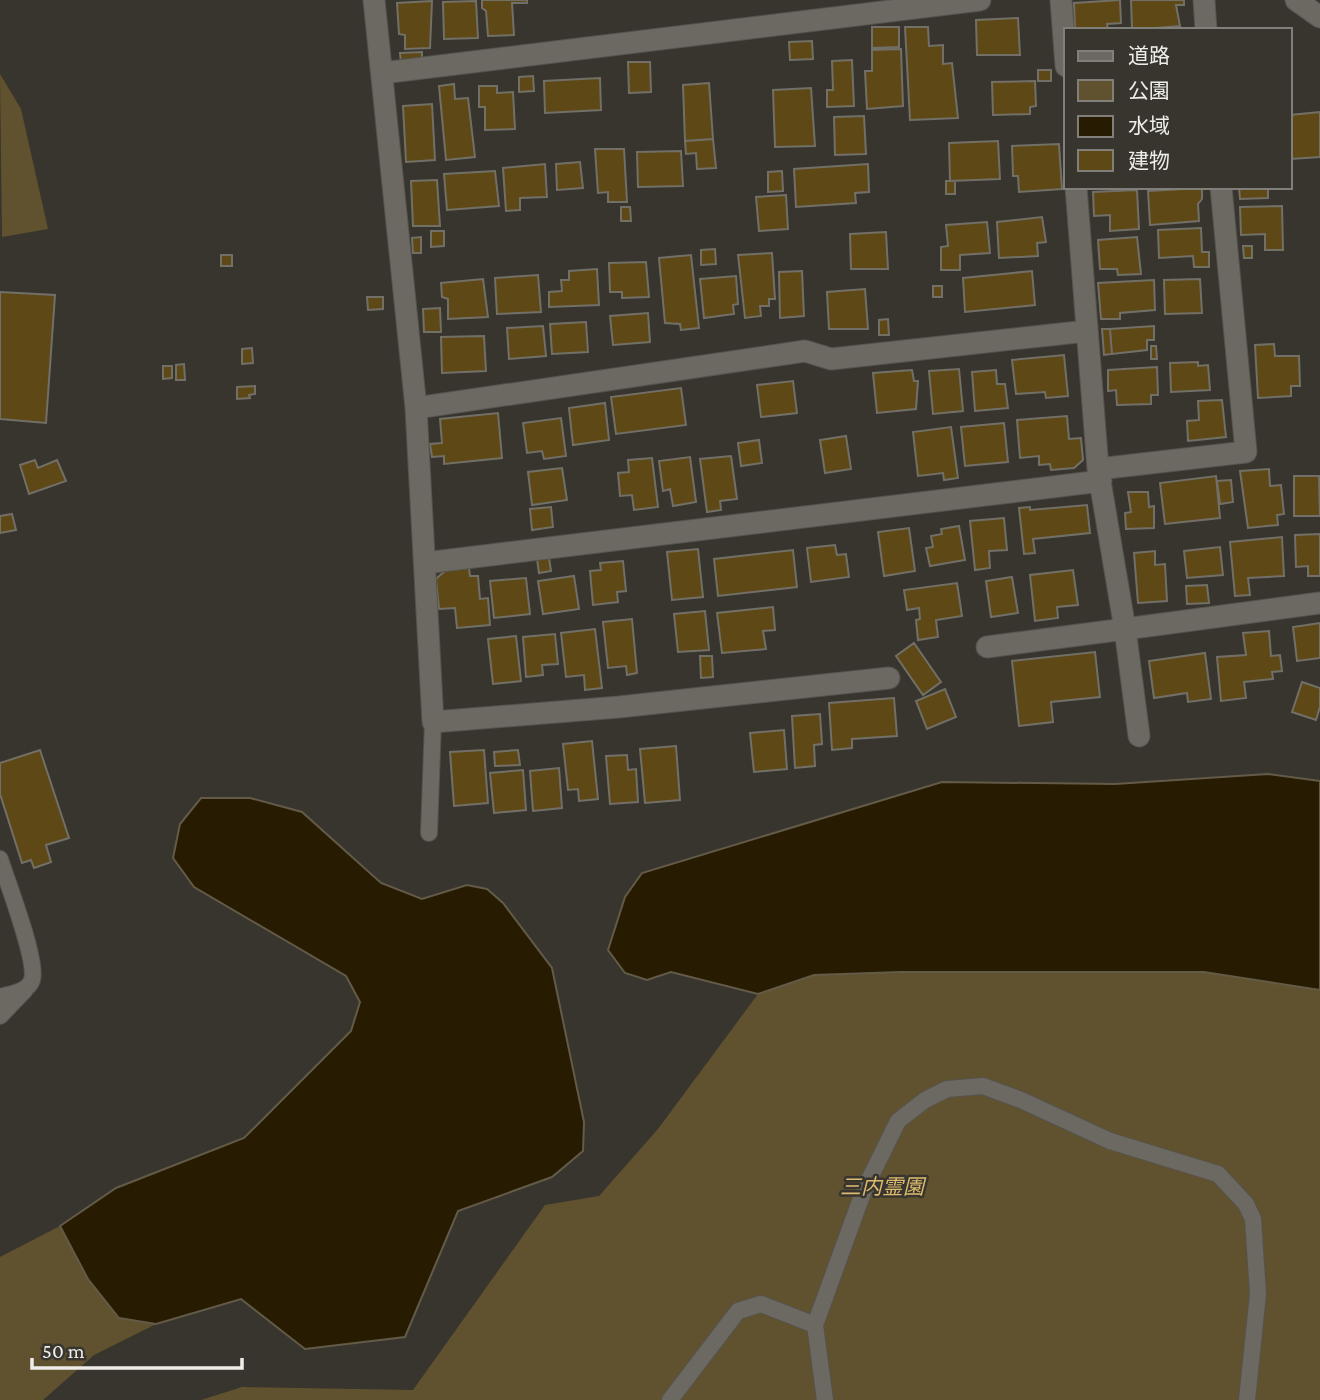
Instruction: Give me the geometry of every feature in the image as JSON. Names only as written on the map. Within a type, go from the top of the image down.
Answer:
[{"type":"street","points":[[374,0],[416,408],[433,722],[619,707],[889,678]]},
{"type":"street","points":[[382,73],[980,0]]},
{"type":"street","points":[[1061,0],[1064,40]]},
{"type":"street","points":[[1204,0],[1206,28]]},
{"type":"street","points":[[1296,0],[1320,17]]},
{"type":"street","points":[[1076,189],[1100,475],[1139,736]]},
{"type":"street","points":[[425,563],[1100,475],[1246,452],[1221,189]]},
{"type":"street","points":[[416,408],[805,352],[831,359],[1087,331]]},
{"type":"street","points":[[987,647],[1320,603]]},
{"type":"lane","points":[[429,833],[433,722]]},
{"type":"lane","points":[[0,859],[32,959],[33,979],[27,989],[0,1016]]},
{"type":"lane","points":[[0,997],[27,989]]},
{"type":"lane","points":[[825,1400],[815,1325],[864,1190],[898,1121],[925,1100],[947,1089],[983,1086],[1021,1100],[1110,1141],[1218,1174],[1246,1204],[1253,1219],[1258,1294],[1247,1400]]},
{"type":"lane","points":[[670,1400],[738,1311],[761,1304],[815,1325]]},
{"type":"green space","points":[[0,74],[21,109],[48,229],[2,237]]},
{"type":"green space","name":"三内霊園","points":[[901,972],[1204,972],[1320,990],[1320,1400],[201,1400],[242,1387],[413,1390],[545,1205],[599,1196],[658,1129],[758,994],[814,975]]},
{"type":"green space","points":[[60,1226],[88,1279],[119,1318],[156,1324],[94,1355],[43,1400],[0,1400],[0,1257]]},
{"type":"water","points":[[1268,774],[1320,781],[1320,990],[1204,972],[901,972],[814,975],[758,994],[671,972],[647,980],[625,973],[608,950],[625,897],[642,873],[942,782],[1115,784]]},
{"type":"water","points":[[201,798],[250,798],[302,812],[381,883],[422,899],[467,885],[487,889],[503,903],[552,968],[584,1122],[583,1151],[552,1177],[458,1211],[405,1337],[305,1349],[241,1299],[156,1324],[119,1318],[88,1279],[60,1226],[116,1188],[244,1138],[351,1031],[360,1002],[346,976],[194,887],[173,858],[180,824]]},
{"type":"building","points":[[482,0],[527,0],[527,3],[512,3],[514,35],[488,36],[486,11],[482,8]]},
{"type":"building","points":[[1120,0],[1121,23],[1107,24],[1108,28],[1075,28],[1074,3]]},
{"type":"building","points":[[1131,0],[1184,0],[1184,5],[1176,5],[1180,26],[1132,28]]},
{"type":"building","points":[[432,1],[430,48],[405,49],[405,35],[399,34],[397,3]]},
{"type":"building","points":[[476,1],[478,38],[444,39],[443,2]]},
{"type":"building","points":[[1018,18],[1020,55],[977,55],[976,20]]},
{"type":"building","points":[[872,27],[899,27],[899,47],[872,48]]},
{"type":"building","points":[[905,27],[928,27],[929,46],[943,45],[943,64],[952,63],[958,118],[910,120]]},
{"type":"building","points":[[812,41],[813,59],[790,60],[789,42]]},
{"type":"building","points":[[901,49],[903,106],[867,109],[865,71],[872,71],[872,50]]},
{"type":"building","points":[[422,52],[422,62],[401,63],[400,53]]},
{"type":"building","points":[[852,60],[854,106],[827,107],[827,90],[833,90],[832,61]]},
{"type":"building","points":[[628,62],[650,62],[651,92],[629,93]]},
{"type":"building","points":[[1038,70],[1051,70],[1051,81],[1038,81]]},
{"type":"building","points":[[533,76],[534,91],[519,92],[519,77]]},
{"type":"building","points":[[600,78],[601,110],[545,113],[544,81]]},
{"type":"building","points":[[1035,81],[1036,106],[1030,107],[1030,114],[993,115],[992,82]]},
{"type":"building","points":[[709,83],[713,139],[685,141],[683,85]]},
{"type":"building","points":[[454,84],[455,99],[468,98],[475,157],[446,160],[439,86]]},
{"type":"building","points":[[479,86],[497,86],[497,93],[513,92],[515,129],[485,130],[485,107],[479,107]]},
{"type":"building","points":[[811,88],[815,146],[775,147],[773,90]]},
{"type":"building","points":[[432,104],[435,160],[406,162],[403,106]]},
{"type":"building","points":[[1320,112],[1320,157],[1292,159],[1292,115]]},
{"type":"building","points":[[864,116],[866,154],[835,155],[834,117]]},
{"type":"building","points":[[713,139],[716,168],[697,169],[696,153],[686,154],[685,141]]},
{"type":"building","points":[[998,141],[1000,179],[950,181],[949,143]]},
{"type":"building","points":[[1059,144],[1062,189],[1019,192],[1018,176],[1013,176],[1012,146]]},
{"type":"building","points":[[595,149],[624,149],[627,202],[608,202],[608,192],[598,193]]},
{"type":"building","points":[[681,151],[683,186],[638,187],[637,152]]},
{"type":"building","points":[[580,162],[583,188],[557,190],[556,164]]},
{"type":"building","points":[[545,164],[547,197],[520,198],[520,210],[506,211],[503,168]]},
{"type":"building","points":[[868,164],[869,192],[855,193],[856,203],[796,207],[794,169]]},
{"type":"building","points":[[495,171],[499,206],[447,210],[444,174]]},
{"type":"building","points":[[782,171],[783,191],[768,192],[768,172]]},
{"type":"building","points":[[437,180],[440,226],[413,226],[411,181]]},
{"type":"building","points":[[946,181],[955,181],[955,194],[946,194]]},
{"type":"building","points":[[1202,189],[1202,199],[1198,204],[1199,221],[1150,225],[1148,191]]},
{"type":"building","points":[[1239,189],[1268,189],[1268,198],[1240,199]]},
{"type":"building","points":[[1137,190],[1139,229],[1110,231],[1110,215],[1094,216],[1093,192]]},
{"type":"building","points":[[786,195],[788,229],[759,231],[756,197]]},
{"type":"building","points":[[1282,206],[1283,250],[1265,250],[1265,234],[1241,235],[1240,207]]},
{"type":"building","points":[[621,207],[630,207],[631,221],[621,221]]},
{"type":"building","points":[[1042,217],[1046,242],[1037,243],[1038,256],[999,258],[997,222]]},
{"type":"building","points":[[987,222],[990,253],[960,255],[960,270],[941,270],[941,247],[948,246],[946,225]]},
{"type":"building","points":[[1201,228],[1202,252],[1209,252],[1209,267],[1194,267],[1193,256],[1159,258],[1158,230]]},
{"type":"building","points":[[431,231],[444,231],[444,246],[431,247]]},
{"type":"building","points":[[886,232],[888,269],[851,269],[850,234]]},
{"type":"building","points":[[421,237],[421,253],[413,253],[412,238]]},
{"type":"building","points":[[1137,237],[1141,274],[1118,275],[1117,269],[1100,269],[1098,240]]},
{"type":"building","points":[[1243,246],[1252,246],[1252,258],[1244,258]]},
{"type":"building","points":[[715,249],[716,264],[701,265],[701,250]]},
{"type":"building","points":[[772,253],[775,299],[769,299],[769,306],[760,306],[761,316],[745,318],[738,255]]},
{"type":"building","points":[[221,255],[232,255],[232,266],[221,266]]},
{"type":"building","points":[[691,255],[699,328],[681,330],[680,324],[665,323],[659,258]]},
{"type":"building","points":[[646,262],[649,297],[622,298],[622,292],[610,292],[609,263]]},
{"type":"building","points":[[597,269],[599,305],[549,307],[549,292],[562,291],[561,280],[569,280],[569,271]]},
{"type":"building","points":[[802,271],[804,316],[780,318],[779,272]]},
{"type":"building","points":[[1032,271],[1035,305],[965,312],[963,278]]},
{"type":"building","points":[[538,275],[541,312],[497,314],[495,278]]},
{"type":"building","points":[[736,276],[738,304],[733,305],[734,314],[704,318],[700,279]]},
{"type":"building","points":[[483,279],[488,317],[448,319],[448,299],[442,297],[441,283]]},
{"type":"building","points":[[1200,279],[1202,313],[1165,314],[1164,280]]},
{"type":"building","points":[[1154,280],[1155,310],[1120,313],[1120,319],[1101,319],[1098,283]]},
{"type":"building","points":[[933,286],[942,286],[942,297],[933,297]]},
{"type":"building","points":[[865,289],[868,329],[829,329],[827,292]]},
{"type":"building","points":[[0,292],[55,295],[46,423],[0,419]]},
{"type":"building","points":[[367,297],[383,297],[383,309],[368,310]]},
{"type":"building","points":[[440,308],[441,332],[424,332],[423,309]]},
{"type":"building","points":[[648,313],[650,342],[613,345],[610,316]]},
{"type":"building","points":[[888,319],[889,335],[879,335],[879,320]]},
{"type":"building","points":[[586,322],[588,352],[552,354],[550,324]]},
{"type":"building","points":[[543,326],[546,356],[509,359],[507,328]]},
{"type":"building","points":[[1154,326],[1154,340],[1147,340],[1147,350],[1112,354],[1110,329]]},
{"type":"building","points":[[1102,329],[1110,329],[1112,354],[1104,355]]},
{"type":"building","points":[[484,336],[486,371],[442,373],[441,337]]},
{"type":"building","points":[[1274,344],[1275,356],[1299,356],[1300,386],[1291,386],[1291,396],[1258,398],[1255,345]]},
{"type":"building","points":[[1151,346],[1156,346],[1157,359],[1151,359]]},
{"type":"building","points":[[252,348],[253,363],[242,364],[242,349]]},
{"type":"building","points":[[1064,355],[1068,396],[1046,398],[1045,392],[1016,394],[1012,360]]},
{"type":"building","points":[[1198,362],[1198,366],[1208,365],[1210,390],[1171,392],[1170,363]]},
{"type":"building","points":[[184,364],[185,380],[176,380],[176,365]]},
{"type":"building","points":[[163,366],[172,366],[172,378],[163,379]]},
{"type":"building","points":[[1157,367],[1158,395],[1151,395],[1151,404],[1117,405],[1116,390],[1108,391],[1108,370]]},
{"type":"building","points":[[959,369],[963,411],[933,414],[929,371]]},
{"type":"building","points":[[912,370],[914,381],[918,381],[916,409],[877,413],[873,373]]},
{"type":"building","points":[[996,370],[997,384],[1005,384],[1008,408],[975,411],[972,372]]},
{"type":"building","points":[[793,381],[797,413],[761,417],[757,385]]},
{"type":"building","points":[[255,386],[255,394],[249,395],[250,398],[237,399],[237,387]]},
{"type":"building","points":[[681,388],[686,425],[616,434],[611,397]]},
{"type":"building","points":[[1222,400],[1226,437],[1188,441],[1187,421],[1199,420],[1198,401]]},
{"type":"building","points":[[605,403],[609,440],[573,445],[569,408]]},
{"type":"building","points":[[498,413],[502,458],[444,464],[444,456],[432,457],[430,444],[442,443],[440,419]]},
{"type":"building","points":[[1067,416],[1069,439],[1081,438],[1083,460],[1074,468],[1051,470],[1050,464],[1039,465],[1039,456],[1020,458],[1017,420]]},
{"type":"building","points":[[561,418],[566,456],[544,459],[542,451],[527,453],[523,423]]},
{"type":"building","points":[[1004,423],[1008,462],[965,466],[961,427]]},
{"type":"building","points":[[951,427],[958,478],[944,480],[943,473],[918,476],[913,432]]},
{"type":"building","points":[[846,436],[851,469],[825,473],[820,440]]},
{"type":"building","points":[[759,440],[762,463],[741,466],[738,443]]},
{"type":"building","points":[[731,456],[737,499],[720,501],[721,510],[707,512],[700,459]]},
{"type":"building","points":[[690,457],[696,502],[673,506],[670,489],[663,491],[659,461]]},
{"type":"building","points":[[652,458],[658,507],[634,510],[632,495],[620,496],[618,473],[629,472],[628,460]]},
{"type":"building","points":[[35,460],[38,468],[57,460],[66,481],[29,494],[20,465]]},
{"type":"building","points":[[562,468],[567,500],[532,505],[528,472]]},
{"type":"building","points":[[1269,469],[1270,486],[1281,485],[1284,514],[1277,515],[1278,525],[1248,528],[1240,471]]},
{"type":"building","points":[[1216,476],[1220,518],[1165,524],[1160,483]]},
{"type":"building","points":[[1294,476],[1319,476],[1320,516],[1294,516]]},
{"type":"building","points":[[1231,480],[1233,502],[1220,504],[1217,481]]},
{"type":"building","points":[[1128,492],[1148,492],[1149,507],[1154,506],[1154,528],[1126,529],[1125,513],[1131,512]]},
{"type":"building","points":[[1087,505],[1090,533],[1033,539],[1035,553],[1024,554],[1019,508],[1030,507],[1030,510]]},
{"type":"building","points":[[551,507],[553,527],[532,530],[530,509]]},
{"type":"building","points":[[12,514],[16,530],[0,533],[0,516]]},
{"type":"building","points":[[1004,518],[1007,550],[989,551],[990,568],[975,570],[970,521]]},
{"type":"building","points":[[959,526],[965,560],[930,566],[926,548],[933,547],[931,536],[942,534],[941,529]]},
{"type":"building","points":[[909,528],[915,571],[884,576],[878,532]]},
{"type":"building","points":[[1320,534],[1320,576],[1308,576],[1308,566],[1296,567],[1295,535]]},
{"type":"building","points":[[1282,537],[1284,576],[1248,578],[1250,595],[1235,596],[1230,542]]},
{"type":"building","points":[[835,545],[837,555],[846,554],[849,577],[811,582],[807,548]]},
{"type":"building","points":[[1220,547],[1223,575],[1187,578],[1184,551]]},
{"type":"building","points":[[698,549],[703,597],[672,600],[667,552]]},
{"type":"building","points":[[793,550],[797,587],[718,596],[714,559]]},
{"type":"building","points":[[1155,551],[1155,565],[1165,564],[1167,601],[1138,603],[1134,553]]},
{"type":"building","points":[[549,558],[551,571],[539,573],[537,559]]},
{"type":"building","points":[[623,561],[626,591],[617,592],[618,602],[593,605],[590,571],[601,570],[600,563]]},
{"type":"building","points":[[469,568],[470,576],[478,576],[480,599],[488,598],[490,625],[457,628],[455,608],[439,609],[436,579],[446,570]]},
{"type":"building","points":[[1073,570],[1078,605],[1057,607],[1058,618],[1035,621],[1030,575]]},
{"type":"building","points":[[574,576],[579,609],[543,614],[538,581]]},
{"type":"building","points":[[1012,577],[1018,613],[991,617],[986,581]]},
{"type":"building","points":[[526,578],[530,614],[494,618],[490,581]]},
{"type":"building","points":[[957,583],[962,616],[936,620],[938,637],[918,640],[916,620],[920,619],[919,608],[907,610],[904,590]]},
{"type":"building","points":[[1207,585],[1209,603],[1187,604],[1186,586]]},
{"type":"building","points":[[773,607],[775,630],[763,631],[766,649],[722,653],[717,613]]},
{"type":"building","points":[[705,611],[709,650],[678,652],[674,614]]},
{"type":"building","points":[[632,619],[637,673],[627,675],[626,666],[608,668],[603,622]]},
{"type":"building","points":[[1320,623],[1320,658],[1297,661],[1293,627]]},
{"type":"building","points":[[595,629],[602,688],[585,690],[584,675],[566,677],[561,633]]},
{"type":"building","points":[[1269,631],[1271,656],[1280,655],[1282,671],[1272,672],[1273,679],[1244,682],[1246,698],[1221,701],[1217,657],[1246,655],[1243,633]]},
{"type":"building","points":[[555,634],[558,664],[542,665],[543,675],[526,677],[523,637]]},
{"type":"building","points":[[516,636],[521,681],[493,684],[488,639]]},
{"type":"building","points":[[914,643],[941,682],[923,695],[896,656]]},
{"type":"building","points":[[1095,652],[1100,697],[1051,702],[1053,722],[1019,726],[1012,661]]},
{"type":"building","points":[[1205,653],[1211,699],[1188,702],[1187,693],[1154,698],[1149,661]]},
{"type":"building","points":[[700,656],[712,656],[713,677],[701,678]]},
{"type":"building","points":[[1302,682],[1320,688],[1320,707],[1316,720],[1292,712]]},
{"type":"building","points":[[945,689],[956,717],[927,729],[916,701]]},
{"type":"building","points":[[894,698],[897,736],[852,739],[852,748],[832,750],[829,703]]},
{"type":"building","points":[[820,714],[822,744],[814,745],[815,766],[795,768],[792,716]]},
{"type":"building","points":[[784,730],[787,769],[754,772],[750,733]]},
{"type":"building","points":[[592,741],[598,799],[579,801],[578,789],[568,790],[563,744]]},
{"type":"building","points":[[676,746],[680,800],[645,803],[640,749]]},
{"type":"building","points":[[40,750],[69,838],[46,845],[51,862],[34,868],[31,860],[22,863],[0,794],[0,763]]},
{"type":"building","points":[[484,750],[488,803],[454,806],[450,752]]},
{"type":"building","points":[[518,750],[520,765],[495,766],[494,752]]},
{"type":"building","points":[[627,755],[628,770],[636,769],[638,802],[610,804],[606,756]]},
{"type":"building","points":[[559,768],[562,808],[533,811],[530,771]]},
{"type":"building","points":[[523,770],[526,810],[494,813],[490,773]]}]
